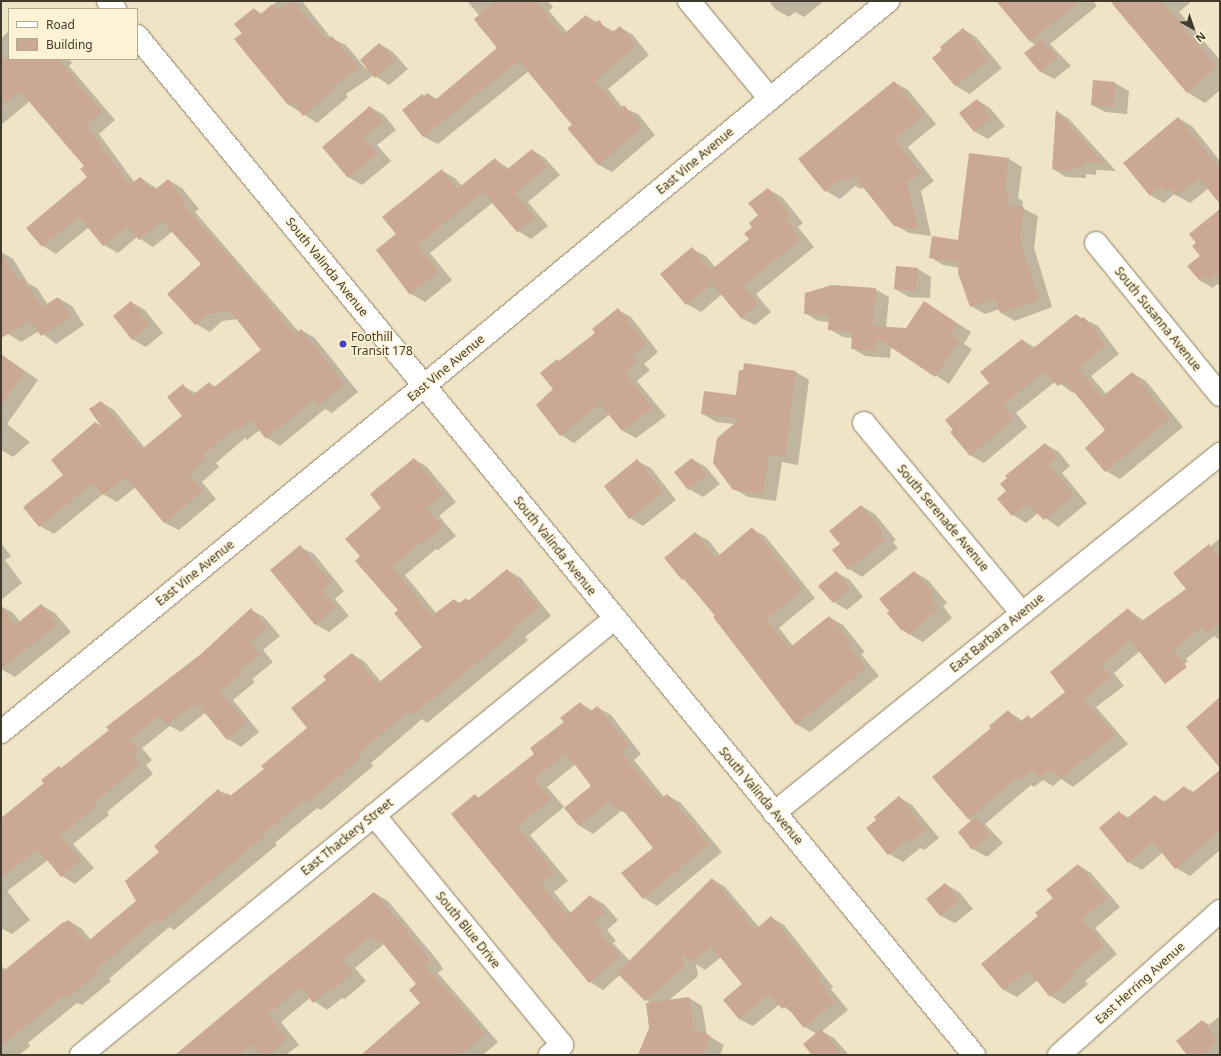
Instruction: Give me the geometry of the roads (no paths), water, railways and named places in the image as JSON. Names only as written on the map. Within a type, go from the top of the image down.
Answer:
[{"type":"street","points":[[689,1],[770,99]]},
{"type":"street","name":"East Vine Avenue","points":[[1,732],[425,386],[888,1]]},
{"type":"street","name":"South Valinda Avenue","points":[[138,37],[425,386],[614,619],[974,1055]]},
{"type":"street","name":"South Susanna Avenue","points":[[1096,243],[1220,395]]},
{"type":"street","name":"South Serenade Avenue","points":[[864,423],[1022,613]]},
{"type":"street","name":"East Barbara Avenue","points":[[774,813],[1220,454]]},
{"type":"street","name":"East Thackery Street","points":[[80,1055],[614,619]]},
{"type":"street","name":"South Blue Drive","points":[[374,815],[556,1050]]},
{"type":"street","name":"East Herring Avenue","points":[[1059,1055],[1220,911]]},
{"type":"place","name":"Foothill Transit 178","points":[[343,344]]}]
